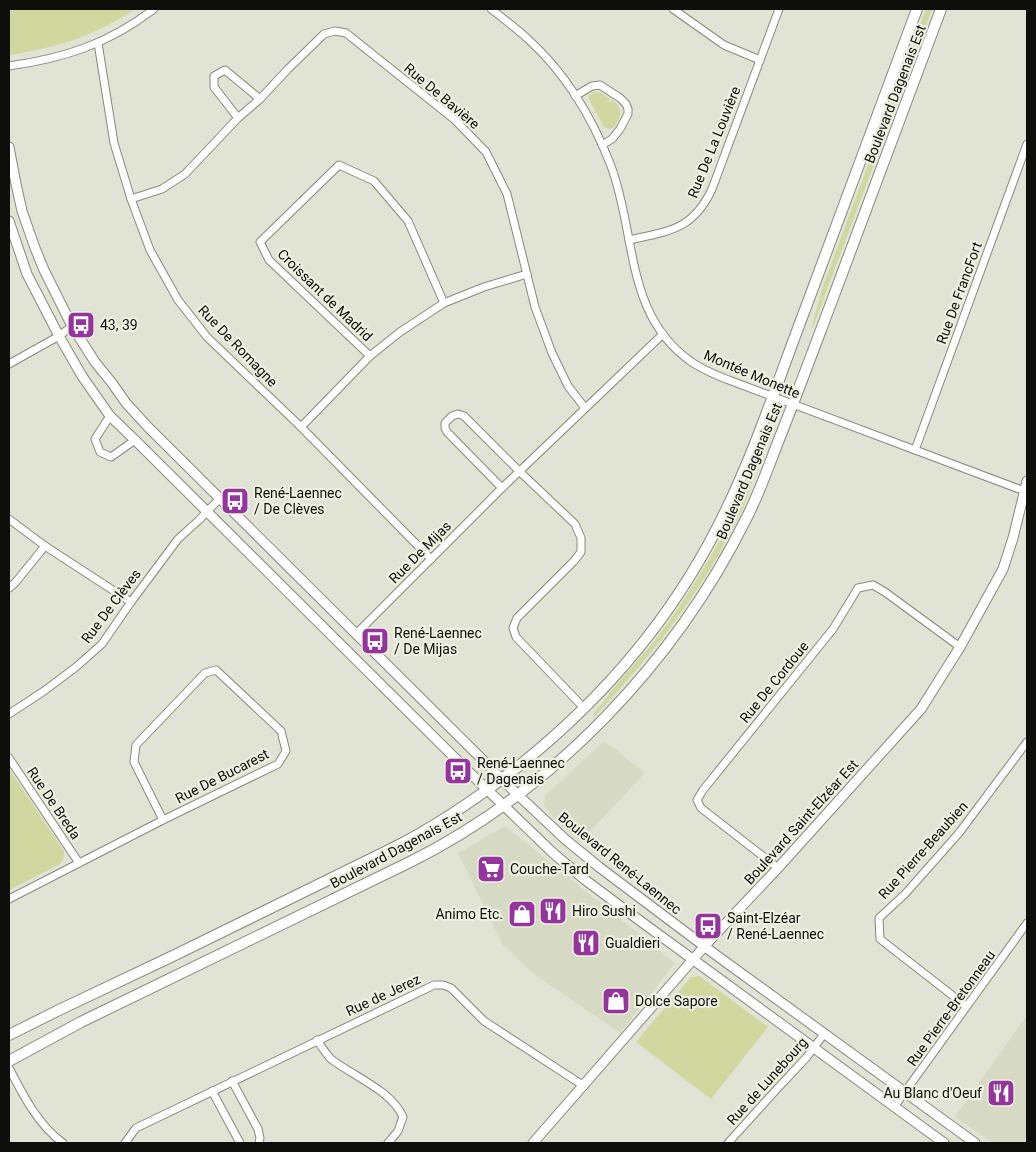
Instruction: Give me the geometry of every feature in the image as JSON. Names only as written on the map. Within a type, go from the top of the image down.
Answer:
[{"type":"main road","name":"Boulevard Dagenais Est","points":[[9,1035],[404,843],[448,817],[502,779],[584,708],[610,681],[650,634],[671,605],[698,564],[732,498],[772,397],[917,9]]},
{"type":"main road","name":"Boulevard Dagenais Est","points":[[9,1061],[74,1026],[454,838],[503,805],[573,748],[612,710],[651,666],[688,618],[716,576],[748,517],[793,405],[941,9]]},
{"type":"street","points":[[9,66],[55,58],[98,43],[124,29],[154,9]]},
{"type":"street","name":"Montée Monette","points":[[491,9],[534,44],[554,67],[591,122],[615,180],[644,302],[652,319],[682,354],[704,369],[734,382],[1026,492]]},
{"type":"street","points":[[673,9],[724,45],[760,60]]},
{"type":"street","name":"Rue De La Louvière","points":[[629,240],[680,226],[694,216],[701,208],[712,189],[779,9]]},
{"type":"street","name":"Rue De Bavière","points":[[131,198],[162,189],[184,174],[324,34],[335,31],[346,33],[455,120],[486,152],[507,194],[535,308],[552,353],[568,386],[585,408]]},
{"type":"street","name":"Rue De Romagne","points":[[98,43],[114,143],[131,198],[150,250],[178,300],[207,336],[431,559]]},
{"type":"street","points":[[238,118],[214,86],[214,76],[225,70],[260,99]]},
{"type":"street","points":[[575,96],[592,86],[600,85],[626,104],[628,114],[620,129],[612,139],[602,145]]},
{"type":"street","name":"Rue De FrancFort","points":[[915,450],[1027,144]]},
{"type":"street","name":"Boulevard René-Laennec","points":[[9,147],[11,168],[22,211],[44,270],[72,326],[95,362],[126,404],[148,427],[517,794],[566,840],[592,862],[705,946],[975,1143]]},
{"type":"street","name":"Croissant de Madrid","points":[[370,356],[269,260],[260,242],[339,165],[374,181],[408,221],[444,303]]},
{"type":"street","points":[[9,221],[27,274],[59,336],[82,376],[110,416],[487,790],[573,870],[944,1143]]},
{"type":"street","points":[[300,427],[370,356],[400,332],[444,303],[484,287],[527,274]]},
{"type":"street","points":[[9,364],[59,336],[72,326]]},
{"type":"street","name":"Rue De Mijas","points":[[356,634],[502,488],[663,334]]},
{"type":"street","points":[[502,488],[447,432],[445,423],[452,416],[458,414],[464,416],[519,472],[575,524],[581,538],[581,552],[517,618],[513,628],[516,637],[584,708]]},
{"type":"street","points":[[110,416],[95,439],[100,452],[111,457],[135,440]]},
{"type":"street","name":"Boulevard Saint-Elzéar Est","points":[[533,1143],[705,946],[778,868],[920,709],[960,647],[1002,569],[1013,538],[1026,492],[1027,481]]},
{"type":"street","name":"Rue De Clèves","points":[[9,714],[76,667],[102,644],[178,539],[220,498]]},
{"type":"street","points":[[9,518],[45,546],[131,602]]},
{"type":"street","points":[[9,588],[16,583],[45,546]]},
{"type":"street","name":"Rue De Cordoue","points":[[778,868],[701,808],[697,800],[702,790],[833,629],[858,588],[873,585],[960,647]]},
{"type":"street","name":"Rue De Bucarest","points":[[9,900],[163,820],[278,764],[286,751],[280,732],[216,670],[205,673],[136,745],[134,762],[163,820]]},
{"type":"street","name":"Rue Pierre-Beaubien","points":[[966,1006],[880,939],[879,918],[905,894],[959,833],[1027,742]]},
{"type":"street","name":"Rue De Breda","points":[[9,758],[79,863]]},
{"type":"street","name":"Rue Pierre-Bretonneau","points":[[894,1107],[1027,923]]},
{"type":"street","name":"Rue de Jerez","points":[[126,1143],[136,1128],[434,985],[443,985],[451,988],[484,1021],[584,1086]]},
{"type":"street","name":"Rue de Lunebourg","points":[[728,1143],[806,1058],[824,1034]]},
{"type":"street","points":[[317,1040],[330,1057],[388,1097],[399,1108],[403,1117],[398,1131],[388,1143]]},
{"type":"street","points":[[9,1068],[23,1096],[42,1124],[63,1143]]},
{"type":"street","points":[[232,1081],[258,1130],[260,1138],[258,1143]]},
{"type":"street","points":[[212,1091],[240,1143]]},
{"type":"shaded area","points":[[604,741],[645,773],[580,842],[544,806],[545,796]]},
{"type":"shaded area","points":[[505,826],[675,963],[620,1033],[533,973],[503,945],[458,853]]},
{"type":"shaded area","points":[[1027,1015],[1027,1143],[993,1143],[955,1117]]},
{"type":"green space","points":[[9,9],[135,9],[105,26],[76,39],[10,55]]},
{"type":"green space","points":[[926,9],[932,9],[813,327],[822,289]]},
{"type":"green space","points":[[593,92],[601,93],[610,99],[608,101],[612,100],[618,106],[620,116],[614,127],[609,129],[604,127],[589,99]]},
{"type":"green space","points":[[754,469],[756,469],[741,512],[708,573],[647,657],[595,716],[593,715],[657,638],[685,598],[723,535]]},
{"type":"green space","points":[[9,769],[64,851],[63,860],[60,864],[9,890]]},
{"type":"green space","points":[[699,976],[768,1027],[711,1099],[636,1042],[691,977]]},
{"type":"place","name":"43, 39","points":[[81,325]]},
{"type":"place","name":"René-Laennec / De Clèves","points":[[235,501]]},
{"type":"place","name":"René-Laennec / De Mijas","points":[[375,641]]},
{"type":"place","name":"René-Laennec / Dagenais","points":[[458,771]]},
{"type":"place","name":"Couche-Tard","points":[[491,869]]},
{"type":"place","name":"Hiro Sushi","points":[[553,911]]},
{"type":"place","name":"Animo Etc.","points":[[522,914]]},
{"type":"place","name":"Saint-Elzéar / René-Laennec","points":[[708,926]]},
{"type":"place","name":"Gualdieri","points":[[586,943]]},
{"type":"place","name":"Dolce Sapore","points":[[616,1001]]},
{"type":"place","name":"Au Blanc d'Oeuf","points":[[1001,1093]]}]
